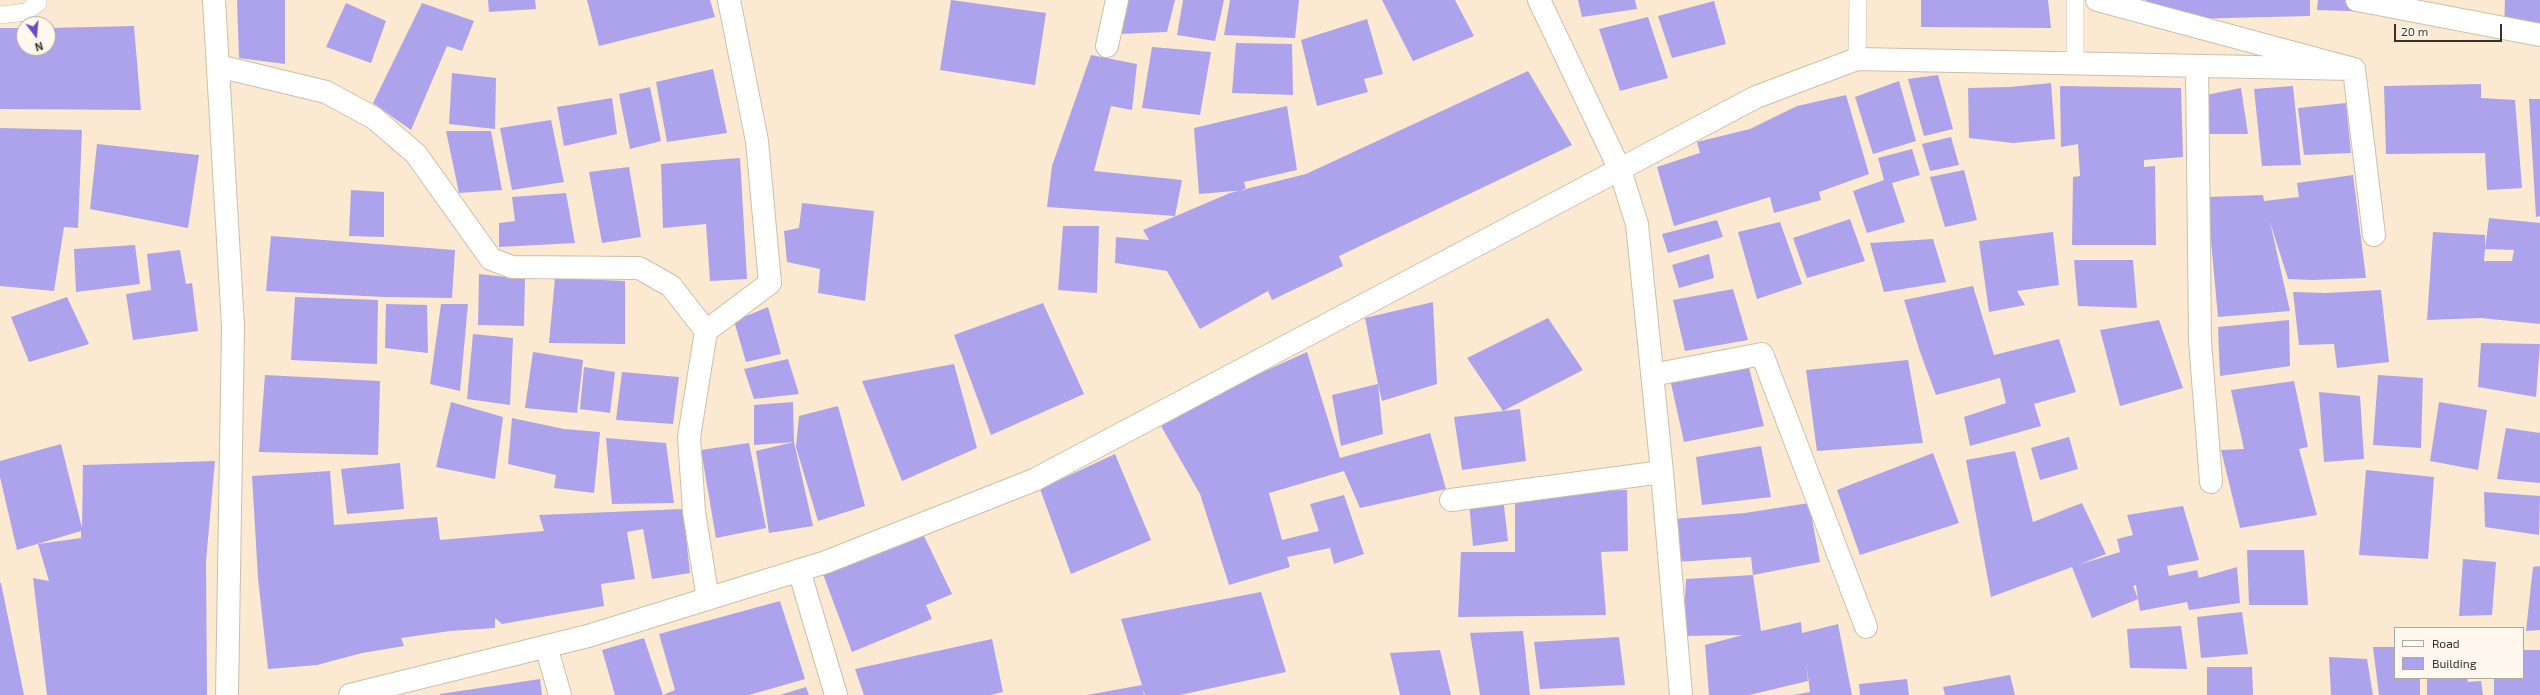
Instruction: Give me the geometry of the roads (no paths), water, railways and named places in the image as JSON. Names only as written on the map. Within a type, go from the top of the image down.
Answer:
[{"type":"street","points":[[214,0],[233,326],[227,695]]},
{"type":"street","points":[[708,599],[694,512],[689,437],[706,331],[744,304],[770,282],[757,141],[729,0]]},
{"type":"street","points":[[1107,46],[1117,0]]},
{"type":"street","points":[[1539,0],[1620,170],[1637,224],[1662,472],[1681,695]]},
{"type":"street","points":[[2097,0],[2354,69]]},
{"type":"street","points":[[2357,0],[2540,35]]},
{"type":"street","points":[[350,695],[588,636],[826,562],[1034,480],[1756,97],[1858,59],[2075,62],[2354,69]]},
{"type":"street","points":[[218,66],[326,92],[374,118],[416,154],[491,259],[512,267],[639,268],[671,286],[706,331]]},
{"type":"street","points":[[2197,66],[2200,341],[2211,482]]},
{"type":"street","points":[[2354,69],[2374,235]]},
{"type":"street","points":[[1652,375],[1762,354],[1866,628]]},
{"type":"street","points":[[1451,500],[1662,472]]},
{"type":"street","points":[[799,570],[836,695]]},
{"type":"street","points":[[546,646],[560,695]]},
{"type":"lane","points":[[0,15],[26,12],[38,3],[38,0]]},
{"type":"lane","points":[[1858,0],[1858,59]]},
{"type":"lane","points":[[2075,0],[2075,62]]}]
